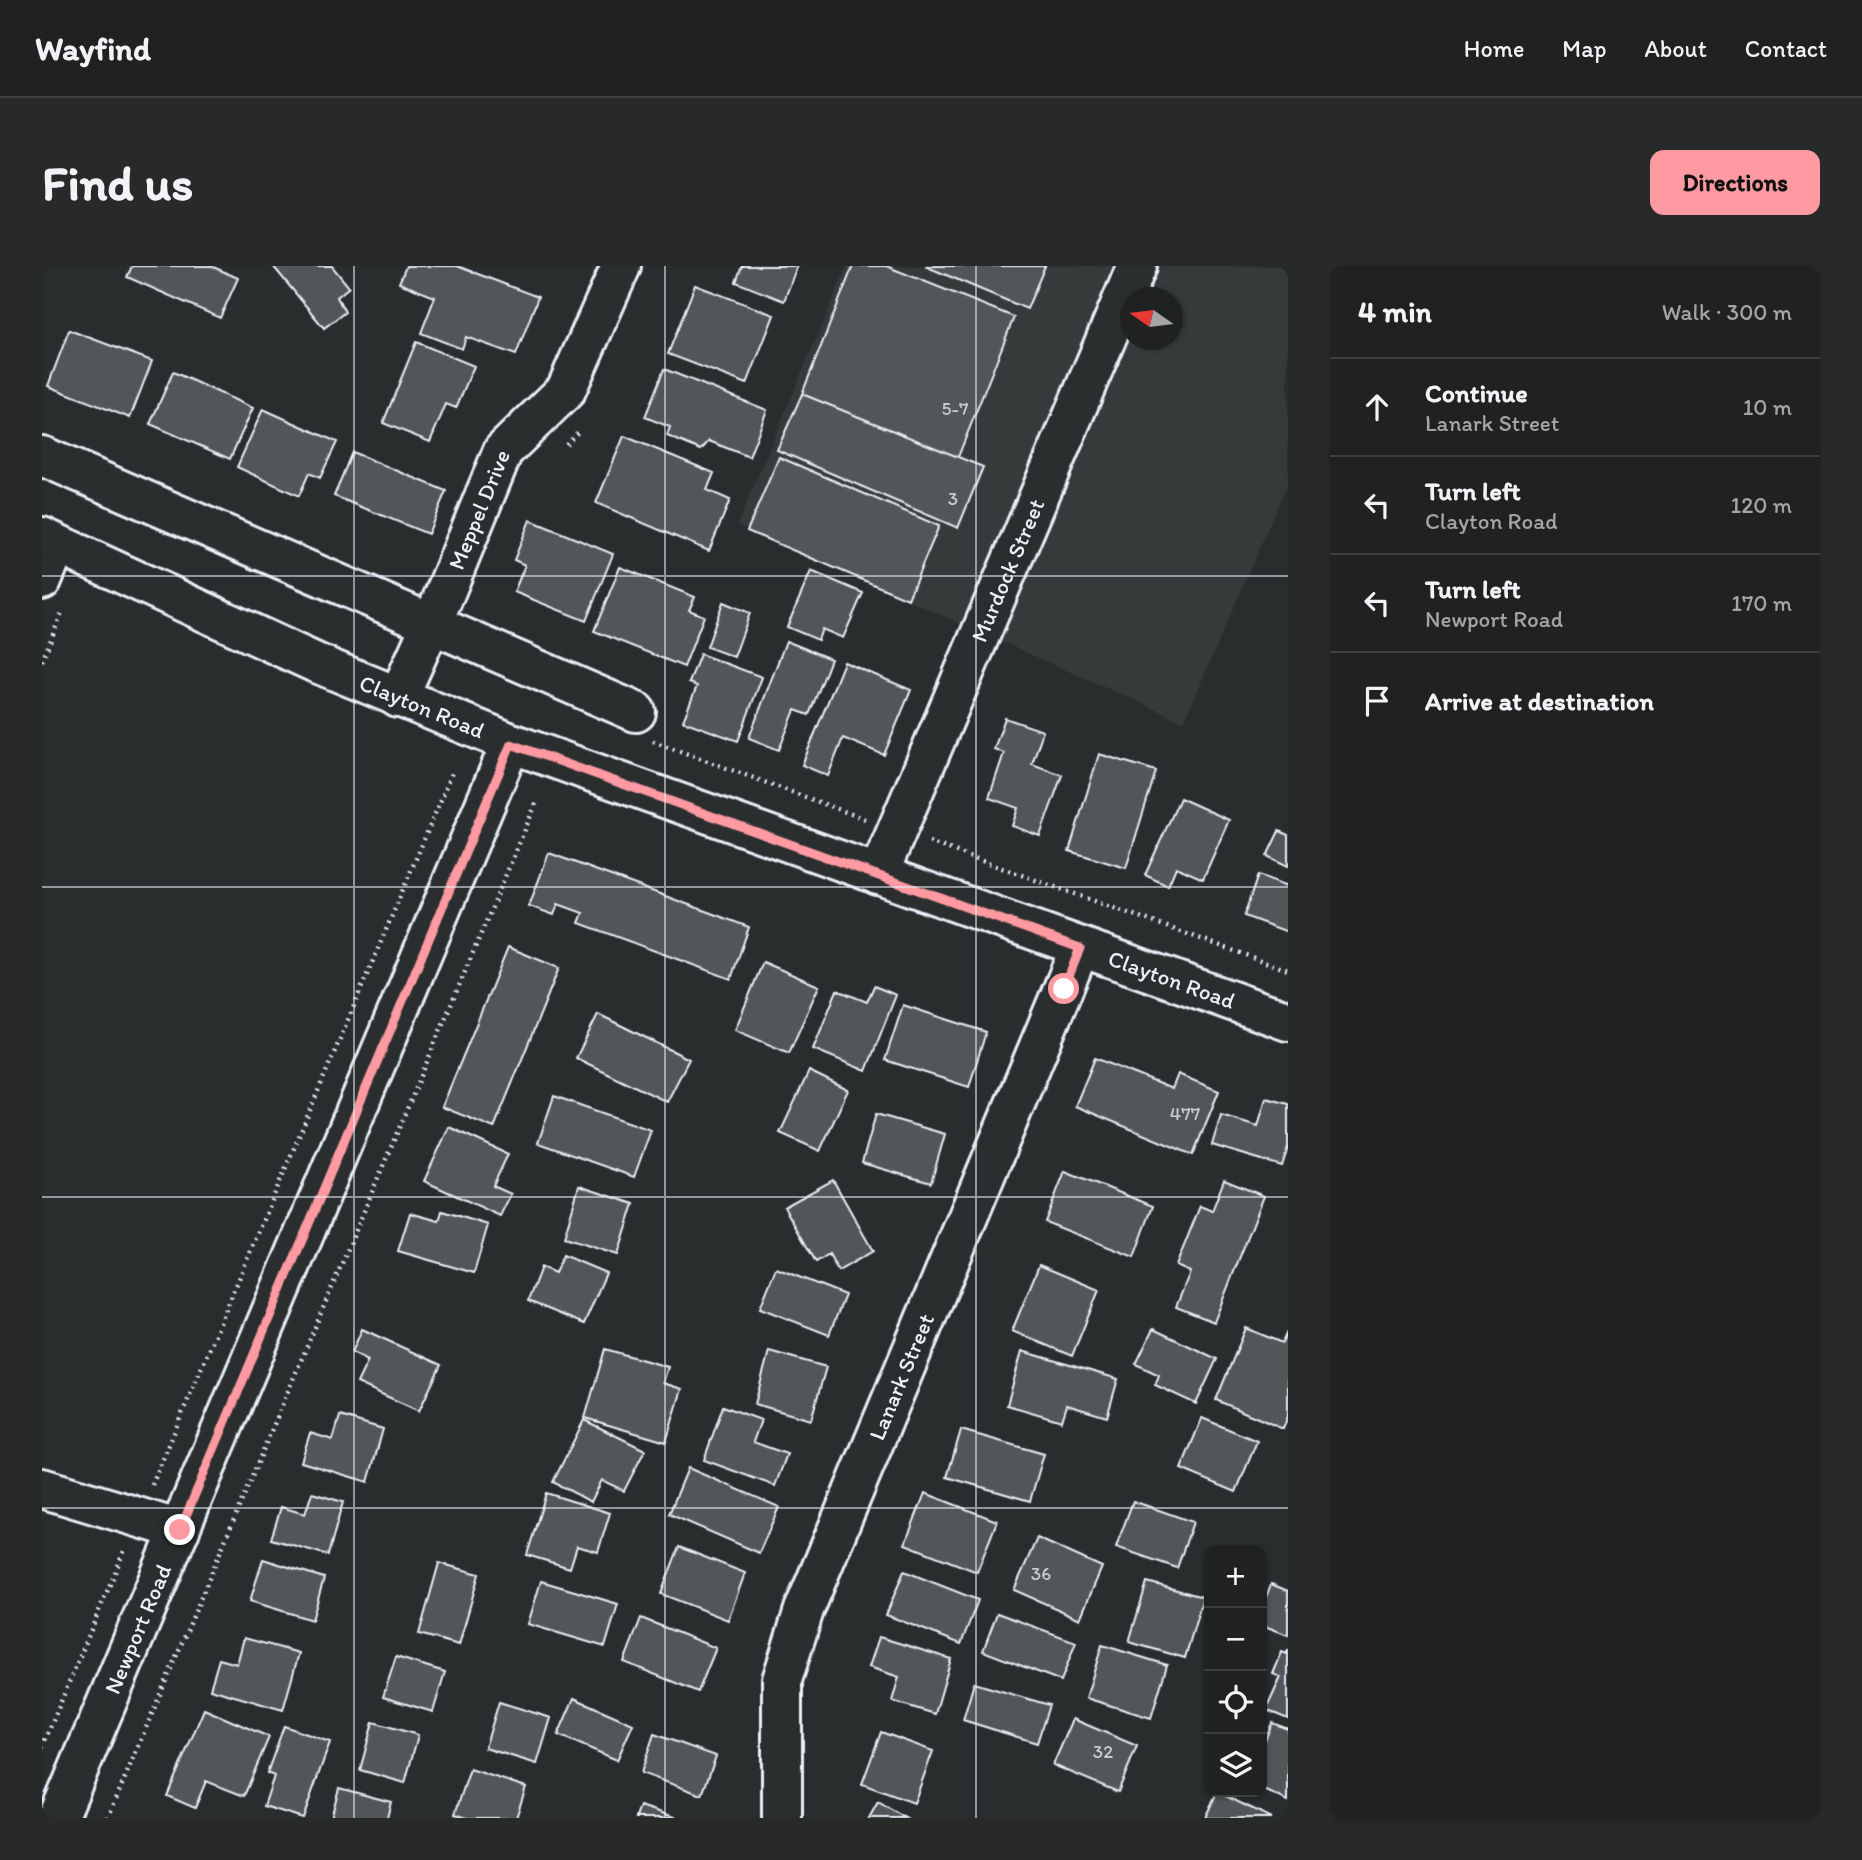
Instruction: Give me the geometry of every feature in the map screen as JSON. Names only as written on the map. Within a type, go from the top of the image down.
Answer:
[{"type":"street","name":"Meppel Drive","points":[[398,698],[432,624],[503,451],[566,390],[621,266]]},
{"type":"street","name":"Murdock Street","points":[[878,875],[1137,266]]},
{"type":"street","points":[[42,456],[636,712]]},
{"type":"street","points":[[49,541],[55,589]]},
{"type":"street","name":"Clayton Road","points":[[49,541],[303,657],[511,744],[1288,1021]]},
{"type":"street","name":"Newport Road","points":[[58,1818],[511,744]]},
{"type":"street","name":"Lanark Street","points":[[782,1818],[782,1680],[804,1610],[1080,948]]},
{"type":"street","points":[[42,1488],[180,1530]]},
{"type":"path","points":[[42,661],[55,589]]},
{"type":"path","points":[[42,1747],[453,771]]},
{"type":"path","points":[[108,1818],[537,802]]},
{"type":"shaded area","points":[[847,266],[1288,266],[1288,482],[1184,722],[737,525]]},
{"type":"building","points":[[132,266],[211,266],[238,278],[220,318],[127,277]]},
{"type":"building","points":[[273,266],[332,266],[349,287],[337,297],[345,312],[324,328]]},
{"type":"building","points":[[406,266],[457,266],[538,297],[516,355],[466,337],[462,349],[421,333],[435,297],[399,283]]},
{"type":"building","points":[[742,266],[797,266],[784,301],[736,282]]},
{"type":"building","points":[[853,266],[886,266],[1014,317],[958,457],[802,394]]},
{"type":"building","points":[[925,266],[1045,266],[1027,309]]},
{"type":"building","points":[[695,285],[774,315],[747,384],[668,354]]},
{"type":"building","points":[[69,330],[152,361],[130,418],[48,386]]},
{"type":"building","points":[[416,342],[474,366],[456,408],[446,404],[430,442],[383,423]]},
{"type":"building","points":[[664,369],[767,410],[749,457],[709,441],[701,450],[667,436],[670,427],[645,417]]},
{"type":"building","points":[[173,372],[253,408],[230,459],[150,424]]},
{"type":"building","points":[[802,394],[983,467],[958,528],[777,450]]},
{"type":"building","points":[[263,409],[337,442],[320,478],[309,473],[299,496],[237,467]]},
{"type":"building","points":[[624,436],[714,473],[707,490],[730,500],[709,551],[596,503]]},
{"type":"building","points":[[352,452],[446,491],[428,534],[334,496]]},
{"type":"building","points":[[779,457],[939,526],[908,599],[747,531]]},
{"type":"building","points":[[530,520],[613,554],[586,621],[514,592],[525,565],[514,560]]},
{"type":"building","points":[[620,567],[695,597],[689,610],[704,616],[684,667],[594,631]]},
{"type":"building","points":[[811,571],[863,593],[843,638],[822,629],[818,640],[787,627]]},
{"type":"building","points":[[723,602],[750,613],[734,657],[707,647]]},
{"type":"building","points":[[786,641],[831,659],[809,715],[795,710],[779,750],[749,738]]},
{"type":"building","points":[[700,654],[762,677],[738,741],[683,721],[697,686],[689,683]]},
{"type":"building","points":[[844,662],[911,690],[884,755],[843,738],[828,776],[802,765]]},
{"type":"building","points":[[1005,718],[1043,731],[1032,764],[1062,775],[1040,836],[1012,826],[1018,808],[989,798],[1004,753],[994,749]]},
{"type":"building","points":[[1099,754],[1156,771],[1126,868],[1069,851]]},
{"type":"building","points":[[1180,798],[1229,820],[1203,879],[1176,867],[1168,886],[1145,875]]},
{"type":"building","points":[[1279,831],[1288,835],[1288,866],[1267,856]]},
{"type":"building","points":[[549,853],[749,927],[731,979],[579,923],[583,913],[558,904],[554,915],[529,906]]},
{"type":"building","points":[[1258,875],[1288,886],[1288,932],[1244,916]]},
{"type":"building","points":[[508,947],[559,968],[494,1128],[442,1107]]},
{"type":"building","points":[[763,962],[819,986],[789,1053],[735,1030]]},
{"type":"building","points":[[874,986],[896,995],[866,1071],[813,1049],[837,990],[867,1002]]},
{"type":"building","points":[[903,1005],[986,1032],[969,1087],[885,1060]]},
{"type":"building","points":[[598,1014],[689,1059],[667,1102],[576,1058]]},
{"type":"building","points":[[1095,1058],[1172,1089],[1178,1074],[1219,1091],[1193,1155],[1075,1106]]},
{"type":"building","points":[[809,1071],[848,1090],[820,1151],[780,1133]]},
{"type":"building","points":[[554,1096],[651,1130],[634,1177],[538,1143]]},
{"type":"building","points":[[1266,1098],[1288,1104],[1288,1147],[1282,1166],[1212,1145],[1221,1115],[1258,1126]]},
{"type":"building","points":[[876,1114],[945,1134],[931,1183],[862,1163]]},
{"type":"building","points":[[449,1127],[508,1154],[493,1186],[511,1194],[500,1216],[424,1181]]},
{"type":"building","points":[[1065,1171],[1153,1206],[1134,1257],[1045,1222]]},
{"type":"building","points":[[833,1180],[873,1251],[838,1271],[829,1254],[816,1262],[784,1207]]},
{"type":"building","points":[[1224,1180],[1264,1196],[1214,1322],[1176,1307],[1190,1272],[1176,1266],[1200,1206],[1212,1211]]},
{"type":"building","points":[[579,1186],[634,1204],[618,1255],[564,1238]]},
{"type":"building","points":[[442,1211],[488,1225],[474,1273],[398,1251],[410,1213],[439,1221]]},
{"type":"building","points":[[563,1255],[606,1273],[584,1324],[528,1301],[541,1267],[555,1273]]},
{"type":"building","points":[[1039,1265],[1099,1290],[1072,1356],[1012,1331]]},
{"type":"building","points":[[776,1268],[845,1295],[829,1335],[760,1308]]},
{"type":"building","points":[[1246,1328],[1282,1343],[1288,1330],[1288,1416],[1283,1429],[1216,1400]]},
{"type":"building","points":[[362,1329],[441,1365],[419,1411],[357,1383],[368,1360],[352,1352]]},
{"type":"building","points":[[1153,1329],[1217,1359],[1196,1404],[1155,1385],[1159,1375],[1136,1364]]},
{"type":"building","points":[[605,1349],[668,1367],[663,1383],[682,1389],[666,1442],[585,1418]]},
{"type":"building","points":[[769,1351],[826,1367],[811,1420],[755,1404]]},
{"type":"building","points":[[1022,1351],[1118,1379],[1107,1417],[1067,1405],[1062,1421],[1007,1405]]},
{"type":"building","points":[[723,1406],[761,1420],[753,1442],[787,1454],[775,1486],[704,1460]]},
{"type":"building","points":[[340,1416],[383,1429],[368,1482],[301,1462],[310,1433],[333,1440]]},
{"type":"building","points":[[1202,1418],[1257,1441],[1236,1492],[1181,1469]]},
{"type":"building","points":[[584,1420],[645,1450],[624,1491],[602,1480],[591,1502],[553,1482]]},
{"type":"building","points":[[961,1430],[1044,1454],[1030,1501],[947,1477]]},
{"type":"building","points":[[688,1468],[779,1507],[759,1553],[669,1514]]},
{"type":"building","points":[[312,1493],[343,1502],[328,1555],[271,1539],[281,1507],[305,1514]]},
{"type":"building","points":[[546,1493],[610,1513],[598,1552],[577,1546],[570,1568],[527,1555]]},
{"type":"building","points":[[925,1493],[997,1521],[977,1572],[905,1544]]},
{"type":"building","points":[[1133,1501],[1193,1522],[1177,1568],[1116,1547]]},
{"type":"building","points":[[1037,1538],[1102,1567],[1080,1619],[1014,1590]]},
{"type":"building","points":[[679,1547],[745,1573],[728,1620],[661,1594]]},
{"type":"building","points":[[263,1559],[324,1578],[312,1620],[250,1601]]},
{"type":"building","points":[[439,1563],[479,1574],[459,1645],[419,1634]]},
{"type":"building","points":[[904,1571],[978,1600],[961,1644],[886,1615]]},
{"type":"building","points":[[541,1581],[618,1604],[605,1647],[528,1624]]},
{"type":"building","points":[[1147,1582],[1203,1597],[1185,1658],[1129,1642]]},
{"type":"building","points":[[1271,1584],[1288,1591],[1288,1635],[1267,1627],[1267,1595]]},
{"type":"building","points":[[997,1613],[1076,1642],[1061,1681],[983,1651]]},
{"type":"building","points":[[641,1618],[716,1648],[698,1692],[624,1662]]},
{"type":"building","points":[[879,1637],[951,1659],[935,1714],[892,1701],[899,1677],[869,1667]]},
{"type":"building","points":[[244,1638],[299,1653],[283,1710],[210,1689],[219,1659],[237,1664]]},
{"type":"building","points":[[1102,1645],[1167,1665],[1151,1718],[1086,1698]]},
{"type":"building","points":[[1288,1650],[1288,1719],[1267,1710],[1281,1677],[1273,1674],[1282,1652],[1287,1654]]},
{"type":"building","points":[[396,1657],[445,1672],[433,1712],[383,1697]]},
{"type":"building","points":[[974,1683],[1049,1705],[1037,1743],[963,1720]]},
{"type":"building","points":[[574,1698],[633,1724],[617,1760],[558,1735]]},
{"type":"building","points":[[499,1702],[551,1718],[537,1764],[485,1748]]},
{"type":"building","points":[[204,1709],[269,1737],[244,1796],[206,1781],[195,1808],[167,1796]]},
{"type":"building","points":[[1073,1719],[1137,1746],[1118,1792],[1053,1765]]},
{"type":"building","points":[[373,1722],[418,1735],[405,1783],[360,1770]]},
{"type":"building","points":[[1272,1723],[1288,1729],[1288,1801],[1267,1791],[1267,1735]]},
{"type":"building","points":[[284,1726],[330,1742],[303,1818],[264,1806],[274,1776],[267,1773]]},
{"type":"building","points":[[881,1732],[933,1751],[914,1803],[862,1784]]},
{"type":"building","points":[[654,1734],[716,1756],[702,1795],[641,1773]]},
{"type":"building","points":[[470,1769],[526,1787],[516,1818],[467,1818],[455,1814]]},
{"type":"building","points":[[339,1788],[391,1802],[387,1818],[331,1818]]},
{"type":"building","points":[[1215,1797],[1228,1797],[1272,1818],[1205,1818]]},
{"type":"building","points":[[878,1802],[905,1818],[869,1818]]},
{"type":"building","points":[[640,1806],[678,1818],[636,1818]]},
{"type":"route","points":[[180,1530],[511,744],[1080,948],[1064,989]]}]
